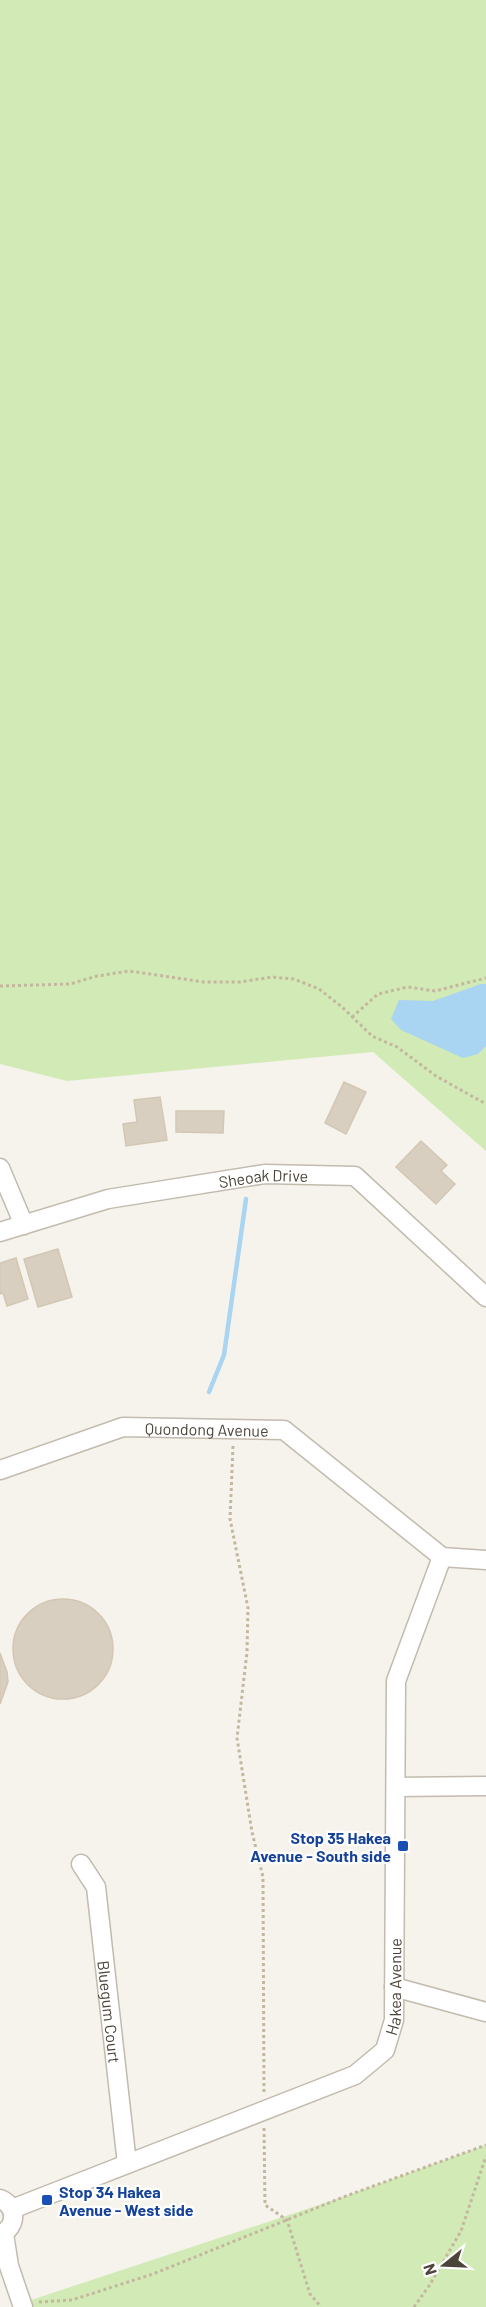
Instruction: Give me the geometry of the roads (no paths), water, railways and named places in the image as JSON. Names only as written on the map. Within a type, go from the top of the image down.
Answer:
[{"type":"street","points":[[0,1168],[24,1225]]},
{"type":"street","name":"Sheoak Drive","points":[[0,1232],[108,1199],[265,1174],[356,1176],[486,1297]]},
{"type":"street","name":"Quondong Avenue","points":[[0,1470],[123,1426],[284,1430],[442,1557]]},
{"type":"street","points":[[442,1557],[486,1560]]},
{"type":"street","name":"Hakea Avenue","points":[[6,2204],[128,2164],[355,2075],[385,2050],[394,2020],[396,1682],[442,1557]]},
{"type":"street","points":[[396,1787],[486,1786]]},
{"type":"street","name":"Bluegum Court","points":[[81,1864],[96,1887],[128,2164]]},
{"type":"street","points":[[394,1987],[486,2012]]},
{"type":"street","points":[[6,2204],[12,2224],[2,2235],[9,2266],[23,2305]]},
{"type":"water","points":[[486,984],[486,1046],[478,1054],[463,1058],[401,1030],[391,1019],[399,1000],[433,1001]]},
{"type":"waterway","points":[[209,1392],[224,1355],[246,1199]]},
{"type":"place","name":"Stop 35 Hakea Avenue - South side","points":[[403,1846]]},
{"type":"place","name":"Stop 34 Hakea Avenue - West side","points":[[47,2200]]}]
